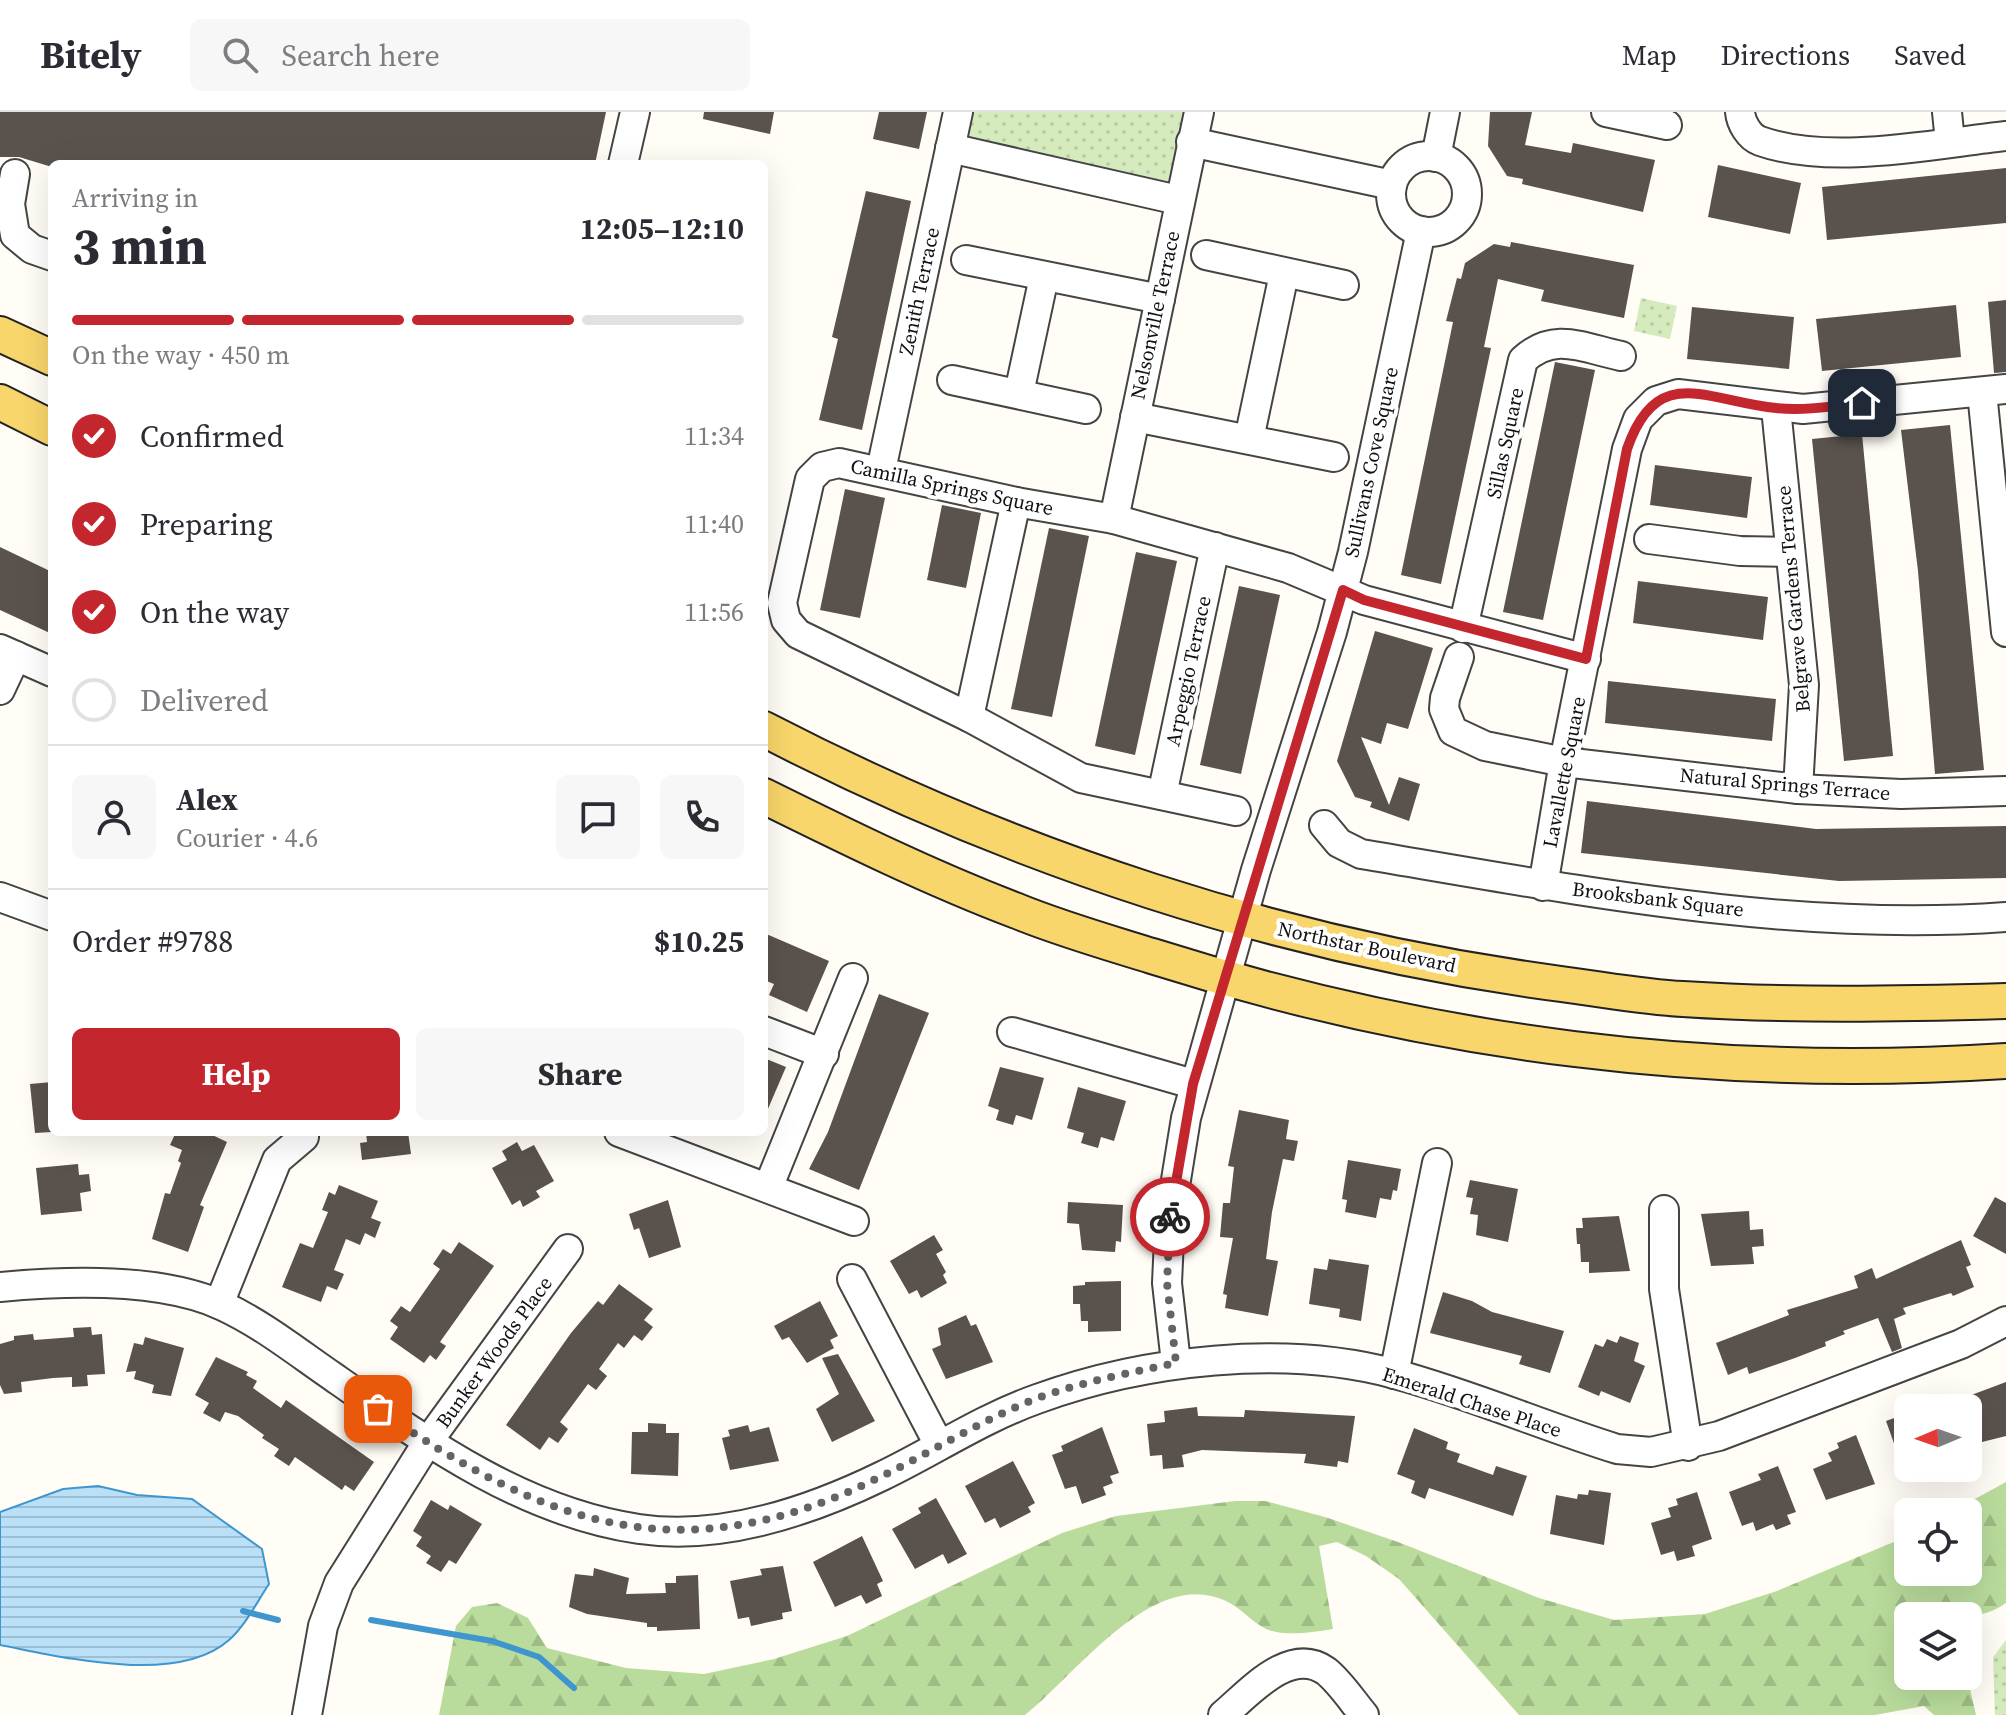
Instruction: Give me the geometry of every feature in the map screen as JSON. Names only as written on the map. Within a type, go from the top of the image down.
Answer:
[{"type":"main road","points":[[0,334],[48,356]]},
{"type":"main road","points":[[0,402],[48,426]]},
{"type":"main road","name":"Northstar Boulevard","points":[[768,731],[838,767],[1083,870],[1242,919],[1433,963],[1681,999],[1911,1004],[2006,1001]]},
{"type":"main road","points":[[768,798],[886,856],[1018,912],[1224,979],[1355,1011],[1549,1048],[1729,1065],[1899,1068],[2006,1061]]},
{"type":"street","points":[[624,160],[635,112]]},
{"type":"street","name":"Zenith Terrace","points":[[881,470],[958,112]]},
{"type":"street","name":"Nelsonville Terrace","points":[[1114,519],[1178,200],[1199,112]]},
{"type":"street","points":[[1436,157],[1445,112]]},
{"type":"street","points":[[1606,112],[1667,125]]},
{"type":"street","points":[[1740,112],[1748,131],[1758,140],[1802,148],[1870,150],[2006,136]]},
{"type":"street","points":[[1947,112],[1950,142]]},
{"type":"street","points":[[1191,142],[1392,185]]},
{"type":"street","points":[[950,148],[1178,200]]},
{"type":"street","points":[[1424,157],[1436,157],[1458,171],[1467,195],[1457,220],[1446,228],[1421,231],[1400,219],[1391,197],[1392,185],[1404,166],[1424,157]]},
{"type":"street","points":[[15,174],[10,204],[15,235],[32,249],[48,255]]},
{"type":"street","name":"Sullivans Cove Square","points":[[1176,1363],[1167,1283],[1170,1217],[1193,1084],[1343,590],[1421,231]]},
{"type":"street","points":[[1206,255],[1344,285]]},
{"type":"street","points":[[966,260],[1160,299]]},
{"type":"street","points":[[1249,439],[1284,274]]},
{"type":"street","points":[[1019,393],[1044,277]]},
{"type":"street","name":"Sillas Square","points":[[1463,628],[1523,360],[1539,345],[1556,343],[1621,356]]},
{"type":"street","points":[[952,380],[1086,409]]},
{"type":"street","points":[[1994,390],[2006,632]]},
{"type":"street","name":"Lavallette Square","points":[[1543,886],[1564,762],[1627,449],[1638,419],[1656,401],[1678,394],[1803,409],[1994,390]]},
{"type":"street","name":"Belgrave Gardens Terrace","points":[[1776,408],[1804,685],[1798,789]]},
{"type":"street","points":[[1135,417],[1334,457]]},
{"type":"street","name":"Camilla Springs Square","points":[[1236,811],[1081,778],[969,717],[798,634],[786,620],[782,603],[810,479],[822,467],[839,463],[1016,502],[1114,519],[1288,568],[1364,600],[1586,659]]},
{"type":"street","points":[[969,717],[1016,502]]},
{"type":"street","points":[[1649,539],[1740,551],[1790,552]]},
{"type":"street","name":"Arpeggio Terrace","points":[[1162,795],[1215,547]]},
{"type":"street","points":[[0,690],[8,653],[48,670]]},
{"type":"street","name":"Natural Springs Terrace","points":[[1459,657],[1444,709],[1453,731],[1485,746],[1564,762],[1798,789],[1901,794],[2006,791]]},
{"type":"street","name":"Brooksbank Square","points":[[1324,825],[1339,843],[1361,854],[1543,886],[1855,922],[2006,917]]},
{"type":"street","points":[[0,897],[48,915]]},
{"type":"street","points":[[768,1188],[853,978]]},
{"type":"street","points":[[1012,1032],[1193,1084]]},
{"type":"street","points":[[768,1033],[824,1054]]},
{"type":"street","points":[[630,1136],[854,1221]]},
{"type":"street","points":[[219,1304],[277,1160],[304,1137]]},
{"type":"street","points":[[1394,1374],[1437,1163]]},
{"type":"street","points":[[1664,1210],[1664,1289],[1688,1446]]},
{"type":"street","name":"Bunker Woods Place","points":[[307,1715],[323,1626],[339,1583],[427,1443],[568,1249]]},
{"type":"street","points":[[852,1279],[938,1443]]},
{"type":"street","name":"Emerald Chase Place","points":[[0,1284],[108,1284],[167,1290],[219,1304],[256,1323],[427,1443],[507,1486],[576,1516],[643,1529],[704,1531],[759,1521],[817,1504],[884,1475],[938,1443],[1036,1399],[1090,1382],[1176,1363],[1251,1359],[1361,1367],[1394,1374],[1617,1449],[1651,1452],[1688,1446],[1961,1344],[2006,1321]]},
{"type":"street","points":[[1223,1715],[1275,1672],[1301,1662],[1325,1671],[1364,1715]]},
{"type":"green space","points":[[973,112],[1193,112],[1177,188],[966,143]]},
{"type":"green space","points":[[1641,298],[1677,306],[1670,339],[1634,331]]},
{"type":"green space","points":[[2006,1482],[2006,1603],[1982,1614],[1982,1602],[1894,1602],[1894,1690],[1970,1690],[1976,1715],[1934,1715],[1924,1706],[1875,1715],[1519,1715],[1399,1579],[1366,1556],[1337,1542],[1319,1546],[1333,1629],[1282,1633],[1266,1629],[1226,1601],[1198,1594],[1171,1599],[1144,1611],[1117,1630],[1025,1715],[439,1715],[456,1626],[472,1607],[497,1603],[528,1618],[547,1648],[626,1668],[704,1674],[774,1659],[847,1636],[1062,1533],[1116,1516],[1235,1501],[1265,1501],[1325,1517],[1398,1542],[1539,1598],[1614,1620],[1705,1614],[1777,1591],[1894,1542],[1894,1586],[1982,1586],[1982,1498],[1977,1498]]},
{"type":"green space","points":[[2006,1640],[2006,1715],[1995,1715],[1993,1657]]},
{"type":"water","points":[[98,1486],[137,1495],[192,1499],[262,1549],[269,1584],[246,1621],[229,1640],[207,1654],[180,1662],[150,1665],[86,1661],[0,1645],[0,1512],[63,1489]]},
{"type":"building","points":[[0,112],[606,112],[596,160],[48,160],[48,166],[19,157],[0,157]]},
{"type":"building","points":[[704,112],[774,112],[770,134],[703,119]]},
{"type":"building","points":[[879,112],[927,112],[919,149],[873,139]]},
{"type":"building","points":[[1490,112],[1532,112],[1525,145],[1571,153],[1573,143],[1655,160],[1643,212],[1522,184],[1523,179],[1507,176],[1488,146]]},
{"type":"building","points":[[1718,165],[1801,183],[1790,234],[1708,217]]},
{"type":"building","points":[[2006,168],[2006,223],[1827,240],[1822,187]]},
{"type":"building","points":[[866,191],[911,201],[862,430],[819,420],[838,339],[832,337]]},
{"type":"building","points":[[1511,242],[1634,265],[1624,318],[1541,301],[1544,290],[1498,279],[1484,347],[1491,348],[1441,584],[1401,575],[1453,322],[1446,321],[1457,278],[1461,279],[1465,263],[1494,244],[1510,247]]},
{"type":"building","points":[[2006,300],[2006,372],[1994,373],[1988,302]]},
{"type":"building","points":[[1956,305],[1961,357],[1822,371],[1816,319]]},
{"type":"building","points":[[1692,307],[1794,317],[1789,369],[1687,359]]},
{"type":"building","points":[[1555,362],[1595,370],[1543,620],[1503,612]]},
{"type":"building","points":[[1950,425],[1984,770],[1935,774],[1918,571],[1901,430]]},
{"type":"building","points":[[1862,434],[1893,756],[1844,761],[1812,439]]},
{"type":"building","points":[[1655,465],[1752,477],[1747,518],[1650,505]]},
{"type":"building","points":[[845,489],[885,498],[860,618],[820,610]]},
{"type":"building","points":[[942,505],[981,513],[966,588],[927,580]]},
{"type":"building","points":[[1049,528],[1089,536],[1052,717],[1011,709]]},
{"type":"building","points":[[0,547],[48,570],[48,632],[0,610]]},
{"type":"building","points":[[1136,552],[1177,561],[1135,755],[1095,746]]},
{"type":"building","points":[[1638,581],[1768,597],[1763,640],[1633,623]]},
{"type":"building","points":[[1239,586],[1280,595],[1241,774],[1200,765]]},
{"type":"building","points":[[1375,631],[1433,648],[1408,729],[1387,723],[1381,744],[1361,737],[1389,805],[1399,777],[1420,784],[1409,821],[1370,807],[1372,802],[1355,797],[1337,761]]},
{"type":"building","points":[[1608,681],[1776,699],[1772,741],[1605,723]]},
{"type":"building","points":[[1587,801],[1816,829],[2006,826],[2006,878],[1839,881],[1581,853]]},
{"type":"building","points":[[768,935],[829,961],[807,1012],[769,995],[774,984],[768,982]]},
{"type":"building","points":[[879,994],[929,1013],[859,1190],[809,1169],[828,1132]]},
{"type":"building","points":[[768,1060],[786,1067],[768,1109]]},
{"type":"building","points":[[1000,1067],[1044,1078],[1032,1120],[1016,1115],[1013,1125],[996,1120],[999,1110],[988,1106]]},
{"type":"building","points":[[48,1082],[48,1132],[35,1133],[30,1084]]},
{"type":"building","points":[[1078,1087],[1126,1101],[1114,1141],[1101,1137],[1098,1148],[1081,1143],[1084,1133],[1067,1128]]},
{"type":"building","points":[[1239,1110],[1289,1120],[1286,1139],[1298,1141],[1294,1161],[1283,1159],[1272,1212],[1266,1259],[1278,1261],[1268,1316],[1225,1308],[1227,1295],[1223,1294],[1233,1238],[1220,1237],[1223,1203],[1230,1203],[1234,1167],[1228,1166]]},
{"type":"building","points":[[174,1136],[214,1136],[227,1142],[200,1205],[204,1207],[188,1252],[152,1239],[165,1193],[170,1194],[181,1163],[178,1161],[182,1150],[170,1145]]},
{"type":"building","points":[[366,1136],[409,1136],[411,1154],[362,1160],[360,1143],[367,1142]]},
{"type":"building","points":[[517,1142],[522,1151],[534,1145],[554,1181],[536,1191],[540,1197],[523,1207],[520,1200],[512,1205],[492,1168],[507,1160],[502,1151]]},
{"type":"building","points":[[1348,1160],[1401,1169],[1397,1191],[1393,1190],[1391,1200],[1380,1198],[1376,1218],[1345,1212],[1347,1200],[1342,1199]]},
{"type":"building","points":[[78,1164],[79,1175],[89,1174],[91,1191],[80,1193],[82,1211],[41,1215],[36,1168]]},
{"type":"building","points":[[1470,1180],[1518,1189],[1508,1242],[1476,1235],[1478,1215],[1470,1214],[1473,1198],[1466,1197]]},
{"type":"building","points":[[339,1185],[378,1201],[371,1218],[381,1222],[375,1238],[365,1233],[360,1245],[346,1239],[334,1270],[344,1274],[337,1290],[327,1286],[321,1302],[282,1287],[300,1243],[313,1248],[328,1212],[322,1210],[329,1192],[335,1195]]},
{"type":"building","points":[[1995,1197],[2006,1203],[2006,1254],[1973,1236]]},
{"type":"building","points":[[668,1200],[681,1247],[649,1258],[639,1228],[634,1230],[629,1214]]},
{"type":"building","points":[[1068,1202],[1123,1205],[1121,1242],[1116,1241],[1115,1252],[1082,1250],[1079,1224],[1067,1223]]},
{"type":"building","points":[[1749,1211],[1750,1230],[1763,1229],[1764,1246],[1752,1247],[1754,1264],[1711,1266],[1701,1214]]},
{"type":"building","points":[[1619,1216],[1630,1271],[1589,1273],[1589,1262],[1581,1262],[1576,1228],[1583,1228],[1582,1218]]},
{"type":"building","points":[[934,1235],[943,1250],[936,1254],[946,1272],[943,1275],[947,1283],[921,1298],[917,1290],[909,1294],[890,1261]]},
{"type":"building","points":[[1961,1240],[1971,1265],[1966,1267],[1974,1287],[1953,1296],[1951,1293],[1903,1308],[1906,1314],[1894,1319],[1902,1348],[1892,1352],[1878,1318],[1843,1331],[1845,1334],[1825,1342],[1826,1346],[1795,1358],[1749,1374],[1747,1367],[1728,1375],[1716,1343],[1789,1315],[1787,1310],[1858,1288],[1854,1276],[1872,1268],[1876,1279]]},
{"type":"building","points":[[459,1242],[494,1266],[440,1342],[446,1346],[436,1360],[430,1355],[424,1363],[390,1339],[398,1327],[390,1321],[401,1306],[410,1312],[440,1269],[433,1264],[443,1249],[451,1254]]},
{"type":"building","points":[[1329,1259],[1369,1265],[1361,1321],[1339,1317],[1340,1309],[1309,1304],[1314,1268],[1327,1270]]},
{"type":"building","points":[[1121,1281],[1121,1331],[1088,1332],[1088,1321],[1081,1321],[1080,1304],[1073,1304],[1073,1286],[1085,1285],[1085,1282]]},
{"type":"building","points":[[619,1284],[653,1309],[644,1320],[653,1327],[642,1341],[634,1335],[624,1348],[618,1343],[599,1369],[607,1376],[596,1390],[588,1384],[560,1422],[568,1429],[558,1443],[549,1437],[540,1450],[506,1425],[571,1333],[598,1301],[603,1305]]},
{"type":"building","points":[[1443,1292],[1472,1301],[1492,1312],[1564,1331],[1550,1373],[1519,1364],[1522,1356],[1430,1333]]},
{"type":"building","points":[[820,1301],[838,1336],[830,1340],[834,1348],[807,1363],[789,1337],[782,1340],[774,1326]]},
{"type":"building","points":[[966,1315],[971,1326],[976,1324],[993,1362],[946,1379],[932,1349],[941,1345],[938,1328]]},
{"type":"building","points":[[91,1327],[92,1335],[102,1334],[105,1374],[87,1375],[88,1386],[72,1387],[72,1377],[21,1382],[22,1392],[4,1394],[0,1385],[0,1344],[14,1340],[14,1336],[33,1334],[34,1340],[74,1337],[73,1328]]},
{"type":"building","points":[[1620,1336],[1639,1343],[1634,1361],[1645,1366],[1630,1403],[1601,1391],[1599,1396],[1578,1387],[1595,1344],[1603,1347],[1607,1339],[1617,1343]]},
{"type":"building","points":[[145,1337],[184,1348],[171,1396],[152,1393],[154,1385],[134,1379],[136,1371],[126,1372],[134,1343],[143,1345]]},
{"type":"building","points":[[838,1354],[875,1421],[832,1442],[816,1409],[839,1394],[822,1358]]},
{"type":"building","points":[[216,1357],[248,1372],[246,1375],[257,1381],[253,1388],[281,1408],[286,1400],[374,1462],[354,1491],[345,1485],[342,1490],[295,1457],[289,1466],[274,1456],[279,1449],[238,1416],[225,1412],[220,1422],[203,1413],[209,1403],[195,1395]]},
{"type":"building","points":[[2006,1382],[2006,1436],[1982,1442],[1982,1394],[1974,1394]]},
{"type":"building","points":[[1197,1407],[1198,1416],[1244,1417],[1245,1410],[1355,1416],[1348,1463],[1338,1461],[1337,1467],[1304,1463],[1306,1454],[1202,1450],[1182,1455],[1184,1467],[1163,1469],[1162,1455],[1150,1456],[1147,1424],[1165,1422],[1164,1411]]},
{"type":"building","points":[[1894,1418],[1894,1443],[1886,1421]]},
{"type":"building","points":[[648,1423],[666,1424],[666,1433],[679,1433],[678,1476],[631,1474],[632,1432],[648,1432]]},
{"type":"building","points":[[748,1425],[750,1432],[769,1427],[779,1461],[730,1470],[722,1438],[730,1436],[728,1430]]},
{"type":"building","points":[[1102,1427],[1119,1473],[1110,1476],[1113,1483],[1103,1487],[1106,1495],[1082,1504],[1076,1486],[1065,1489],[1052,1455],[1063,1451],[1061,1446]]},
{"type":"building","points":[[1414,1428],[1448,1442],[1446,1449],[1460,1454],[1457,1462],[1493,1475],[1496,1466],[1527,1476],[1513,1516],[1429,1488],[1425,1499],[1411,1493],[1415,1481],[1397,1474]]},
{"type":"building","points":[[1856,1435],[1875,1484],[1826,1500],[1813,1469],[1832,1461],[1828,1453],[1839,1448],[1837,1443]]},
{"type":"building","points":[[1013,1461],[1035,1503],[1028,1507],[1031,1512],[1000,1528],[995,1518],[985,1523],[965,1486]]},
{"type":"building","points":[[1778,1466],[1796,1512],[1787,1515],[1791,1524],[1776,1530],[1773,1524],[1756,1531],[1753,1522],[1742,1526],[1729,1492],[1761,1480],[1758,1474]]},
{"type":"building","points":[[1589,1490],[1611,1493],[1604,1545],[1550,1534],[1556,1495],[1577,1499],[1578,1494],[1588,1495]]},
{"type":"building","points":[[1697,1492],[1712,1539],[1692,1546],[1695,1556],[1677,1561],[1674,1551],[1661,1555],[1651,1523],[1671,1517],[1668,1508],[1678,1505],[1676,1499]]},
{"type":"building","points":[[936,1498],[967,1554],[948,1564],[943,1554],[915,1569],[892,1529],[921,1513],[918,1508]]},
{"type":"building","points":[[431,1500],[448,1510],[450,1505],[482,1524],[456,1564],[449,1560],[441,1572],[426,1563],[431,1556],[416,1546],[422,1537],[413,1531]]},
{"type":"building","points":[[862,1536],[883,1581],[877,1584],[882,1596],[866,1604],[861,1595],[835,1607],[813,1562]]},
{"type":"building","points":[[783,1566],[792,1611],[782,1613],[783,1619],[751,1626],[749,1617],[738,1619],[730,1581],[762,1575],[760,1569]]},
{"type":"building","points":[[594,1568],[629,1578],[626,1594],[666,1593],[665,1583],[676,1583],[676,1576],[698,1575],[700,1629],[657,1631],[657,1627],[647,1627],[647,1623],[587,1614],[569,1607],[575,1574],[593,1576]]},
{"type":"waterway","points":[[243,1611],[278,1620]]},
{"type":"waterway","points":[[371,1620],[492,1641],[539,1657],[574,1688]]},
{"type":"way so far","points":[[378,1409],[427,1443],[465,1464],[576,1516],[643,1529],[704,1531],[759,1521],[817,1504],[884,1475],[938,1443],[1036,1399],[1090,1382],[1176,1363],[1167,1283],[1170,1217]]},
{"type":"route","points":[[1170,1217],[1177,1162],[1193,1084],[1343,590],[1364,600],[1586,659],[1627,449],[1638,419],[1656,401],[1678,394],[1703,395],[1776,408],[1803,409],[1862,403]]}]
